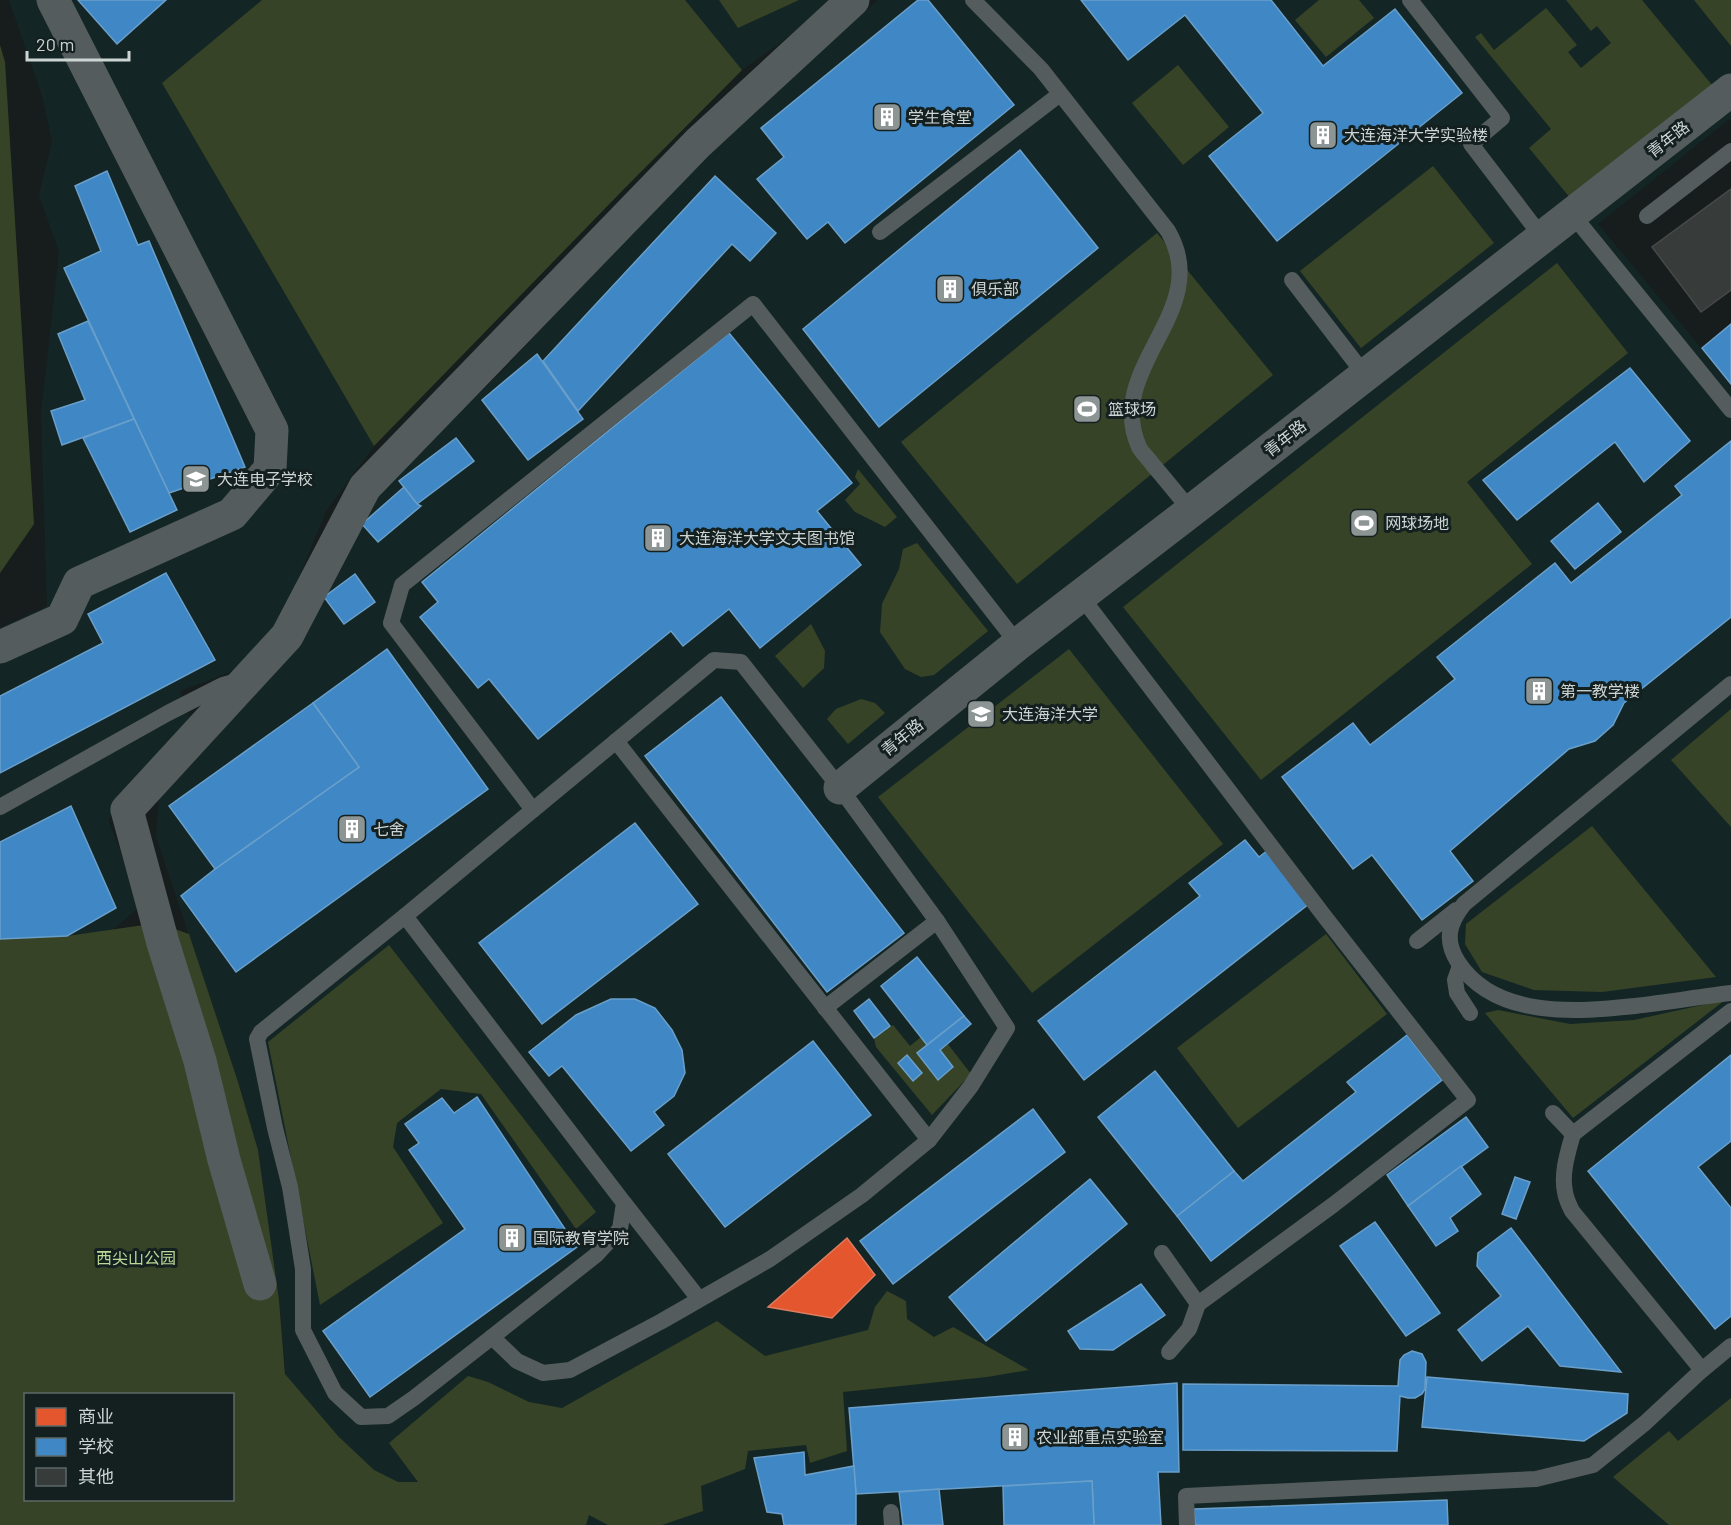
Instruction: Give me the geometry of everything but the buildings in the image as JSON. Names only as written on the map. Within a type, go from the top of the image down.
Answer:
[{"type":"street","points":[[0,647],[62,619],[79,584],[232,514],[270,469],[272,430],[53,0]]},
{"type":"street","points":[[260,1284],[224,1160],[200,1061],[127,810],[287,636],[364,487],[698,143],[853,0]]},
{"type":"street","name":"青年路","points":[[840,788],[1080,595],[1731,90]]},
{"type":"lane","points":[[973,0],[1041,69],[1176,244],[1180,262],[1178,292],[1166,324],[1147,357],[1134,392],[1131,419],[1139,448],[1191,511]]},
{"type":"lane","points":[[1410,0],[1502,118],[1471,144],[1542,237]]},
{"type":"lane","points":[[880,232],[1060,94]]},
{"type":"lane","points":[[1647,216],[1731,151]]},
{"type":"lane","points":[[1572,214],[1731,410]]},
{"type":"lane","points":[[1292,280],[1365,375]]},
{"type":"lane","points":[[533,810],[391,623],[402,585],[753,304],[1018,644]]},
{"type":"lane","points":[[1080,595],[1468,1100],[1333,1205],[1198,1304],[1189,1329],[1169,1352]]},
{"type":"lane","points":[[492,1337],[517,1361],[543,1373],[570,1370],[662,1321],[770,1259],[862,1195],[929,1140],[971,1086],[1007,1028],[938,921],[840,788],[741,662],[714,660],[261,1032],[257,1039],[275,1128],[290,1186],[303,1269],[303,1330],[335,1392],[362,1417],[388,1416],[596,1256],[620,1229],[624,1203]]},
{"type":"lane","points":[[0,807],[168,713],[223,685],[248,678]]},
{"type":"lane","points":[[1417,941],[1731,684]]},
{"type":"lane","points":[[615,741],[929,1140]]},
{"type":"lane","points":[[1464,904],[1453,917],[1449,931],[1451,950],[1460,966],[1474,981],[1493,994],[1525,1005],[1577,1011],[1674,1002],[1731,993]]},
{"type":"lane","points":[[405,916],[699,1299]]},
{"type":"lane","points":[[825,1008],[938,921]]},
{"type":"lane","points":[[1460,966],[1455,980],[1457,993],[1470,1013]]},
{"type":"lane","points":[[1702,1370],[1572,1211],[1565,1192],[1564,1177],[1573,1134],[1731,1011]]},
{"type":"lane","points":[[1553,1113],[1573,1134]]},
{"type":"lane","points":[[1162,1253],[1198,1304]]},
{"type":"lane","points":[[1187,1525],[1186,1496],[1536,1479],[1593,1465],[1645,1423],[1731,1346]]},
{"type":"shaded area","name":"大连电子学校","points":[[9,0],[832,0],[783,41],[742,70],[374,446],[326,511],[279,627],[249,665],[180,691],[191,722],[139,776],[108,820],[142,904],[113,930],[67,936],[0,939],[0,628],[47,606],[41,414],[59,252],[39,195],[52,142],[43,99]]},
{"type":"shaded area","name":"大连海洋大学","points":[[878,0],[1731,0],[1731,118],[1598,224],[1731,384],[1731,1525],[311,1525],[291,1429],[279,1300],[258,1150],[238,1082],[156,836],[159,799],[369,502],[501,372],[714,145]]},
{"type":"green space","points":[[262,0],[685,0],[742,70],[374,446],[162,83]]},
{"type":"green space","points":[[719,0],[799,0],[738,28]]},
{"type":"green space","points":[[1319,0],[1359,0],[1374,18],[1326,57],[1295,20]]},
{"type":"green space","points":[[1566,0],[1642,0],[1712,85],[1571,199],[1529,148],[1551,129],[1475,37],[1481,33],[1494,50],[1546,8],[1577,45],[1568,52],[1581,68],[1611,43],[1597,26],[1591,31]]},
{"type":"green space","points":[[1694,0],[1731,0],[1731,46]]},
{"type":"green space","points":[[0,45],[5,62],[34,524],[0,573]]},
{"type":"green space","points":[[1178,65],[1229,127],[1183,165],[1132,103]]},
{"type":"green space","points":[[1433,166],[1494,243],[1361,348],[1300,271]]},
{"type":"green space","name":"篮球场","points":[[1157,233],[1273,375],[1017,584],[901,442]]},
{"type":"green space","name":"网球场地","points":[[1557,263],[1628,353],[1467,482],[1532,564],[1261,780],[1123,607]]},
{"type":"green space","points":[[858,469],[897,517],[885,527],[855,512],[845,500],[860,484],[855,477]]},
{"type":"green space","points":[[917,543],[988,631],[934,675],[921,677],[905,669],[880,632],[882,604],[899,569],[903,549]]},
{"type":"green space","points":[[811,624],[825,651],[824,668],[803,688],[775,656]]},
{"type":"green space","points":[[1069,649],[1223,844],[1032,993],[878,797]]},
{"type":"green space","points":[[861,699],[875,703],[885,713],[848,744],[827,719],[836,709]]},
{"type":"green space","points":[[1731,709],[1731,827],[1671,760]]},
{"type":"green space","points":[[1592,826],[1716,977],[1602,992],[1534,990],[1482,972],[1465,944],[1466,924]]},
{"type":"green space","name":"西尖山公园","points":[[158,923],[189,934],[258,1150],[279,1300],[285,1374],[338,1436],[374,1470],[398,1482],[418,1482],[389,1443],[468,1376],[488,1382],[529,1402],[562,1408],[717,1321],[765,1356],[868,1330],[875,1307],[887,1291],[906,1301],[907,1319],[934,1337],[953,1327],[1029,1370],[987,1377],[843,1392],[847,1451],[810,1463],[806,1445],[748,1451],[745,1469],[701,1486],[703,1511],[662,1525],[608,1525],[589,1515],[586,1525],[0,1525],[0,939],[67,936]]},
{"type":"green space","points":[[1326,934],[1387,1014],[1238,1128],[1177,1048]]},
{"type":"green space","points":[[389,945],[596,1212],[576,1229],[481,1094],[441,1089],[397,1123],[393,1147],[443,1223],[320,1305],[268,1042]]},
{"type":"green space","points":[[1725,1000],[1573,1118],[1485,1013],[1498,1010],[1570,1024],[1634,1020]]},
{"type":"green space","points":[[893,1025],[910,1046],[921,1037],[927,1045],[917,1053],[938,1080],[953,1068],[940,1050],[947,1043],[971,1074],[932,1115],[876,1047],[874,1038]]},
{"type":"green space","points":[[1731,1398],[1731,1525],[1669,1525],[1613,1477],[1669,1431],[1678,1441]]},
{"type":"place","name":"学生食堂","points":[[887,117]]},
{"type":"place","name":"大连海洋大学实验楼","points":[[1323,135]]},
{"type":"place","name":"俱乐部","points":[[950,289]]},
{"type":"place","name":"篮球场","points":[[1087,409]]},
{"type":"place","name":"大连电子学校","points":[[196,479]]},
{"type":"place","name":"网球场地","points":[[1364,523]]},
{"type":"place","name":"大连海洋大学文夫图书馆","points":[[658,538]]},
{"type":"place","name":"第一教学楼","points":[[1539,691]]},
{"type":"place","name":"大连海洋大学","points":[[981,714]]},
{"type":"place","name":"七舍","points":[[352,829]]},
{"type":"place","name":"国际教育学院","points":[[512,1238]]},
{"type":"place","name":"农业部重点实验室","points":[[1015,1437]]}]
